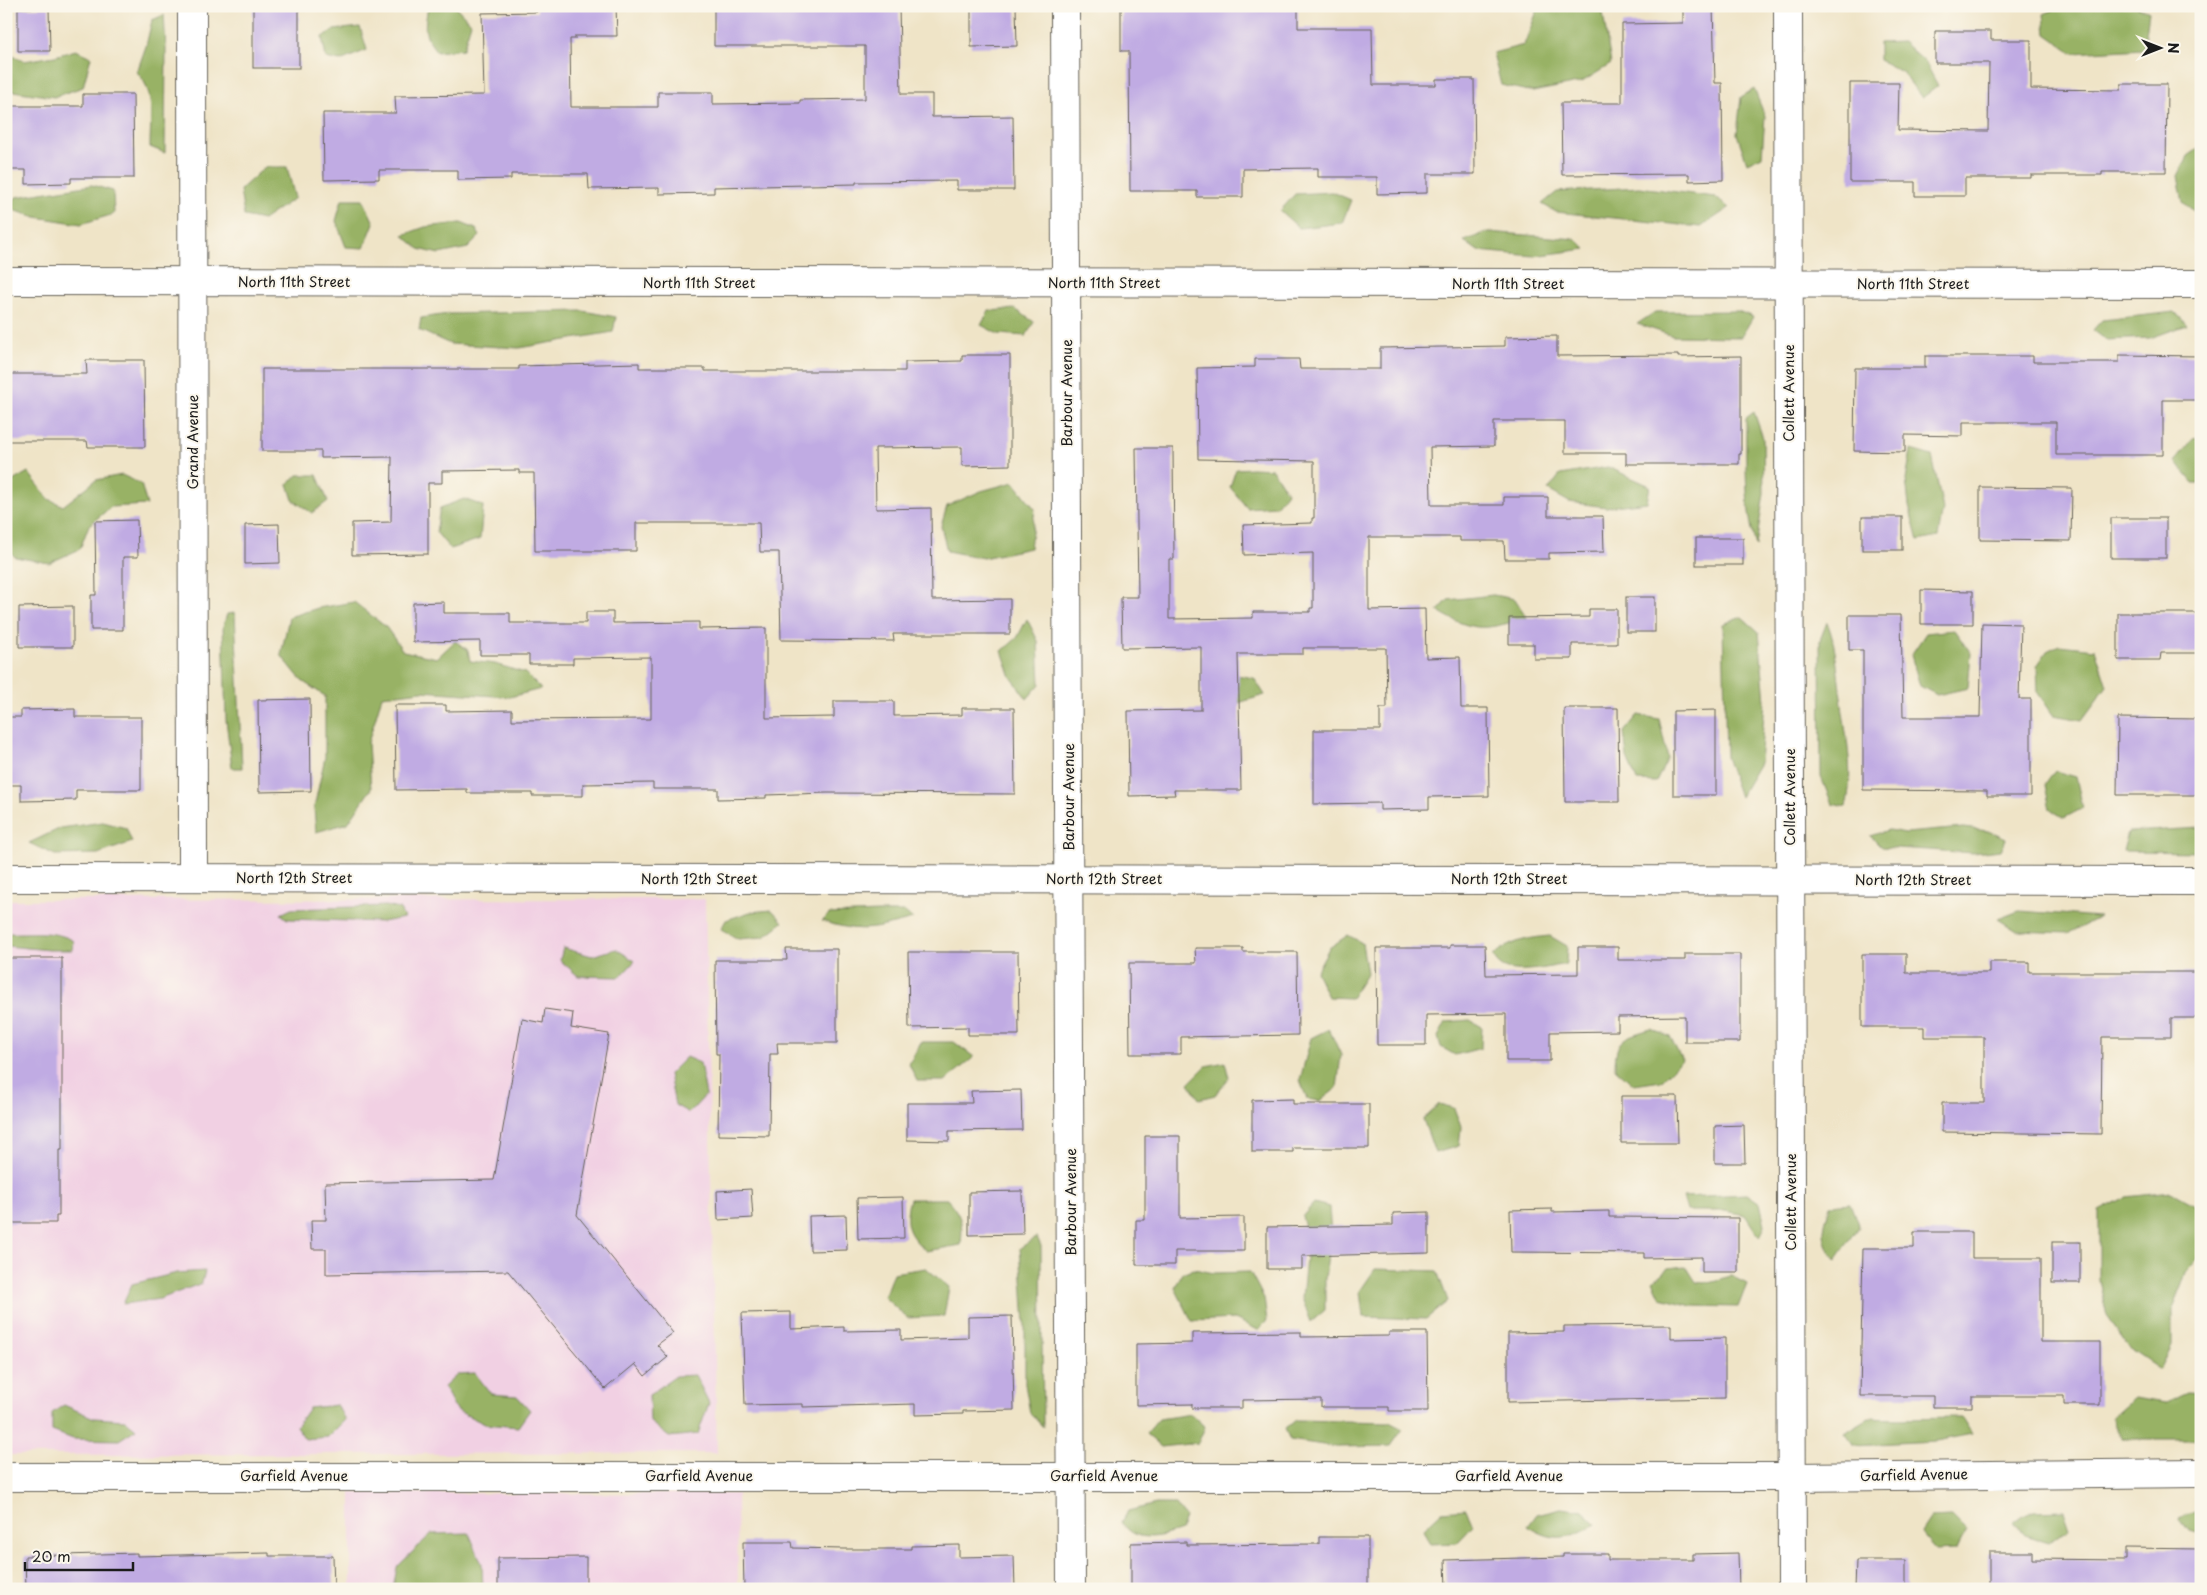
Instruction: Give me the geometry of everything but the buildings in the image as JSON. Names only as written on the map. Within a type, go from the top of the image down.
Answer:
[{"type":"street","name":"Grand Avenue","points":[[192,6],[193,878]]},
{"type":"street","name":"Barbour Avenue","points":[[1065,6],[1070,879],[1071,1589]]},
{"type":"street","name":"Collett Avenue","points":[[1788,6],[1792,1589]]},
{"type":"street","name":"North 11th Street","points":[[6,281],[1788,285],[2201,284]]},
{"type":"street","name":"North 12th Street","points":[[6,878],[2201,881]]},
{"type":"street","name":"Garfield Avenue","points":[[6,1476],[1792,1476],[2201,1472]]},
{"type":"shaded area","points":[[705,899],[717,1453],[6,1455],[6,900]]},
{"type":"shaded area","points":[[351,1493],[737,1494],[738,1589],[351,1589]]},
{"type":"green space","points":[[455,6],[471,23],[463,49],[437,52],[429,40],[426,31],[428,7]]},
{"type":"green space","points":[[1539,6],[1591,6],[1603,13],[1611,64],[1582,82],[1533,92],[1501,85],[1493,53],[1524,45]]},
{"type":"green space","points":[[2063,6],[2136,6],[2149,12],[2144,49],[2073,53],[2046,34],[2044,14]]},
{"type":"green space","points":[[164,15],[166,48],[165,153],[150,147],[151,107],[147,88],[137,72],[152,20]]},
{"type":"green space","points":[[360,27],[367,50],[340,61],[326,58],[322,37],[334,30]]},
{"type":"green space","points":[[1903,42],[1926,63],[1938,86],[1922,98],[1902,72],[1879,60],[1879,43]]},
{"type":"green space","points":[[76,50],[91,57],[83,87],[54,97],[6,90],[6,53],[24,61],[55,56]]},
{"type":"green space","points":[[1754,89],[1765,116],[1762,156],[1747,163],[1737,134],[1741,97]]},
{"type":"green space","points":[[2201,147],[2201,217],[2183,202],[2178,176],[2188,156]]},
{"type":"green space","points":[[265,167],[287,167],[295,198],[263,220],[244,216],[240,190]]},
{"type":"green space","points":[[92,185],[113,191],[114,214],[81,224],[36,217],[9,209],[16,197]]},
{"type":"green space","points":[[1639,187],[1715,197],[1729,208],[1701,227],[1556,212],[1542,204],[1557,192]]},
{"type":"green space","points":[[1332,192],[1351,200],[1342,223],[1299,228],[1280,211],[1295,194]]},
{"type":"green space","points":[[342,199],[363,199],[374,223],[364,248],[346,247],[336,221]]},
{"type":"green space","points":[[461,223],[476,229],[480,236],[468,248],[439,254],[419,249],[403,235],[425,227]]},
{"type":"green space","points":[[1488,232],[1576,239],[1586,249],[1534,256],[1478,251],[1464,241]]},
{"type":"green space","points":[[1015,309],[1034,322],[1026,336],[998,334],[981,325],[989,311]]},
{"type":"green space","points":[[583,311],[616,317],[613,332],[519,348],[450,344],[419,330],[421,318],[448,314]]},
{"type":"green space","points":[[1738,311],[1753,317],[1741,337],[1673,336],[1637,324],[1655,312]]},
{"type":"green space","points":[[2175,312],[2187,325],[2150,338],[2106,340],[2093,330],[2102,320]]},
{"type":"green space","points":[[1754,412],[1763,438],[1764,493],[1756,546],[1749,515],[1746,466],[1746,418]]},
{"type":"green space","points":[[2201,437],[2201,483],[2193,483],[2175,461],[2193,439]]},
{"type":"green space","points":[[1911,450],[1932,456],[1943,509],[1938,537],[1918,541],[1909,506],[1906,480]]},
{"type":"green space","points":[[1608,467],[1650,486],[1647,502],[1606,507],[1569,502],[1548,490],[1560,475]]},
{"type":"green space","points":[[1236,469],[1272,469],[1287,492],[1276,506],[1247,508],[1230,487]]},
{"type":"green space","points":[[28,472],[49,499],[63,506],[96,480],[122,475],[141,484],[147,505],[111,507],[89,525],[80,549],[49,563],[15,557],[6,548],[6,485]]},
{"type":"green space","points":[[298,475],[317,475],[328,501],[312,513],[293,500],[288,484]]},
{"type":"green space","points":[[1014,482],[1035,509],[1030,548],[983,558],[947,551],[941,526],[947,506],[981,491]]},
{"type":"green space","points":[[464,499],[483,506],[480,539],[450,549],[436,532],[440,508]]},
{"type":"green space","points":[[1493,595],[1515,599],[1527,618],[1491,627],[1481,627],[1462,623],[1438,611],[1448,600]]},
{"type":"green space","points":[[354,602],[386,627],[403,651],[437,658],[455,641],[468,650],[470,661],[495,664],[525,673],[541,689],[510,697],[421,691],[382,696],[368,743],[371,789],[348,823],[316,832],[314,808],[325,757],[325,696],[302,681],[281,655],[289,617],[318,608]]},
{"type":"green space","points":[[235,613],[242,768],[232,768],[226,720],[223,626],[227,614]]},
{"type":"green space","points":[[1742,617],[1759,632],[1765,701],[1760,763],[1740,797],[1726,757],[1723,624]]},
{"type":"green space","points":[[1027,619],[1038,641],[1040,684],[1027,699],[1011,677],[1002,651],[1017,638]]},
{"type":"green space","points":[[1827,622],[1835,649],[1848,752],[1850,779],[1846,807],[1832,804],[1821,777],[1820,640]]},
{"type":"green space","points":[[1954,630],[1971,653],[1968,688],[1937,695],[1920,686],[1911,655],[1926,633]]},
{"type":"green space","points":[[2059,645],[2095,649],[2107,686],[2082,720],[2053,715],[2038,693],[2037,666],[2047,651]]},
{"type":"green space","points":[[1231,674],[1254,678],[1265,695],[1238,703]]},
{"type":"green space","points":[[1638,715],[1659,719],[1668,758],[1656,782],[1637,781],[1627,758],[1624,732]]},
{"type":"green space","points":[[2055,771],[2076,777],[2083,808],[2064,818],[2050,809],[2045,785]]},
{"type":"green space","points":[[103,822],[126,828],[132,842],[98,854],[55,855],[29,843],[61,828]]},
{"type":"green space","points":[[1963,828],[1988,831],[2006,839],[2001,850],[1974,853],[1881,847],[1870,836],[1888,830],[1906,833]]},
{"type":"green space","points":[[2201,828],[2201,852],[2123,851],[2128,832]]},
{"type":"green space","points":[[386,906],[400,909],[404,918],[382,922],[287,919],[281,914],[291,909]]},
{"type":"green space","points":[[772,910],[783,922],[764,937],[738,939],[721,929],[726,920],[750,912]]},
{"type":"green space","points":[[2019,911],[2100,917],[2068,933],[2017,931],[1998,919]]},
{"type":"green space","points":[[905,912],[913,919],[868,929],[848,928],[822,921],[829,914]]},
{"type":"green space","points":[[6,933],[50,933],[66,937],[74,941],[73,950],[6,946]]},
{"type":"green space","points":[[1348,935],[1362,943],[1367,973],[1351,998],[1328,997],[1316,972],[1329,948]]},
{"type":"green space","points":[[1550,936],[1567,946],[1566,964],[1532,970],[1513,970],[1500,965],[1493,956],[1506,947],[1520,941]]},
{"type":"green space","points":[[563,948],[592,956],[616,949],[635,961],[620,977],[578,976],[560,960]]},
{"type":"green space","points":[[1470,1020],[1482,1027],[1481,1048],[1455,1055],[1441,1047],[1438,1037],[1446,1022]]},
{"type":"green space","points":[[1329,1029],[1341,1055],[1337,1088],[1320,1101],[1307,1099],[1300,1080],[1311,1038]]},
{"type":"green space","points":[[1651,1029],[1670,1037],[1682,1060],[1661,1081],[1634,1085],[1615,1068],[1617,1050],[1623,1040],[1634,1034]]},
{"type":"green space","points":[[921,1042],[954,1042],[974,1057],[945,1081],[917,1081],[909,1064]]},
{"type":"green space","points":[[686,1057],[700,1063],[706,1095],[689,1113],[675,1105],[669,1074]]},
{"type":"green space","points":[[1225,1062],[1229,1078],[1215,1095],[1199,1099],[1189,1083],[1206,1066]]},
{"type":"green space","points":[[1439,1104],[1454,1108],[1461,1127],[1459,1146],[1435,1153],[1423,1119]]},
{"type":"green space","points":[[2172,1192],[2199,1207],[2201,1255],[2187,1271],[2172,1308],[2172,1345],[2160,1370],[2132,1351],[2107,1316],[2099,1280],[2099,1211],[2126,1197]]},
{"type":"green space","points":[[1747,1194],[1760,1203],[1765,1225],[1760,1238],[1745,1215],[1725,1211],[1687,1211],[1683,1197]]},
{"type":"green space","points":[[910,1199],[947,1199],[959,1215],[962,1231],[961,1245],[926,1251],[914,1239],[908,1228],[907,1215]]},
{"type":"green space","points":[[1314,1203],[1329,1207],[1331,1234],[1325,1278],[1325,1310],[1311,1322],[1302,1298],[1308,1238],[1302,1217]]},
{"type":"green space","points":[[1850,1203],[1859,1227],[1836,1260],[1827,1246],[1824,1228],[1830,1205]]},
{"type":"green space","points":[[1037,1237],[1041,1246],[1043,1427],[1030,1413],[1025,1384],[1025,1325],[1020,1248]]},
{"type":"green space","points":[[1686,1266],[1696,1282],[1705,1283],[1731,1276],[1747,1284],[1738,1307],[1692,1306],[1661,1298],[1653,1281],[1668,1268]]},
{"type":"green space","points":[[926,1268],[949,1287],[944,1316],[907,1318],[884,1297],[893,1273]]},
{"type":"green space","points":[[1194,1269],[1214,1273],[1250,1272],[1264,1298],[1267,1321],[1258,1330],[1235,1319],[1192,1321],[1175,1288],[1182,1273]]},
{"type":"green space","points":[[1375,1269],[1437,1271],[1448,1301],[1426,1319],[1363,1317],[1360,1291]]},
{"type":"green space","points":[[205,1271],[202,1283],[160,1299],[123,1304],[132,1284],[177,1273]]},
{"type":"green space","points":[[475,1373],[491,1394],[517,1396],[530,1410],[518,1427],[485,1424],[456,1410],[444,1387],[458,1374]]},
{"type":"green space","points":[[695,1375],[709,1403],[698,1434],[669,1437],[650,1422],[649,1395],[676,1376]]},
{"type":"green space","points":[[2188,1393],[2201,1394],[2201,1439],[2124,1439],[2111,1418],[2134,1398],[2166,1403]]},
{"type":"green space","points":[[64,1405],[94,1418],[125,1420],[136,1429],[119,1440],[73,1439],[52,1431],[52,1413]]},
{"type":"green space","points":[[337,1405],[345,1420],[328,1437],[305,1439],[296,1426],[309,1408]]},
{"type":"green space","points":[[1191,1414],[1205,1427],[1198,1443],[1161,1447],[1146,1434],[1159,1419]]},
{"type":"green space","points":[[1869,1418],[1962,1418],[1972,1434],[1936,1441],[1853,1445],[1844,1433]]},
{"type":"green space","points":[[1296,1420],[1389,1422],[1403,1429],[1391,1446],[1337,1447],[1290,1440],[1285,1429]]},
{"type":"green space","points":[[1156,1504],[1175,1504],[1185,1517],[1181,1530],[1165,1535],[1141,1536],[1127,1529],[1122,1522],[1128,1511]]},
{"type":"green space","points":[[1561,1508],[1583,1511],[1597,1524],[1570,1536],[1562,1537],[1547,1535],[1528,1526],[1537,1514]]},
{"type":"green space","points":[[1466,1509],[1473,1526],[1457,1543],[1430,1544],[1423,1529],[1442,1511]]},
{"type":"green space","points":[[2064,1510],[2070,1528],[2048,1542],[2025,1535],[2012,1521],[2034,1511]]},
{"type":"green space","points":[[2201,1510],[2201,1534],[2190,1531],[2180,1518]]},
{"type":"green space","points":[[1952,1517],[1966,1531],[1957,1549],[1936,1550],[1921,1533],[1931,1518]]},
{"type":"green space","points":[[469,1533],[482,1564],[483,1589],[393,1589],[397,1567],[431,1534]]}]
